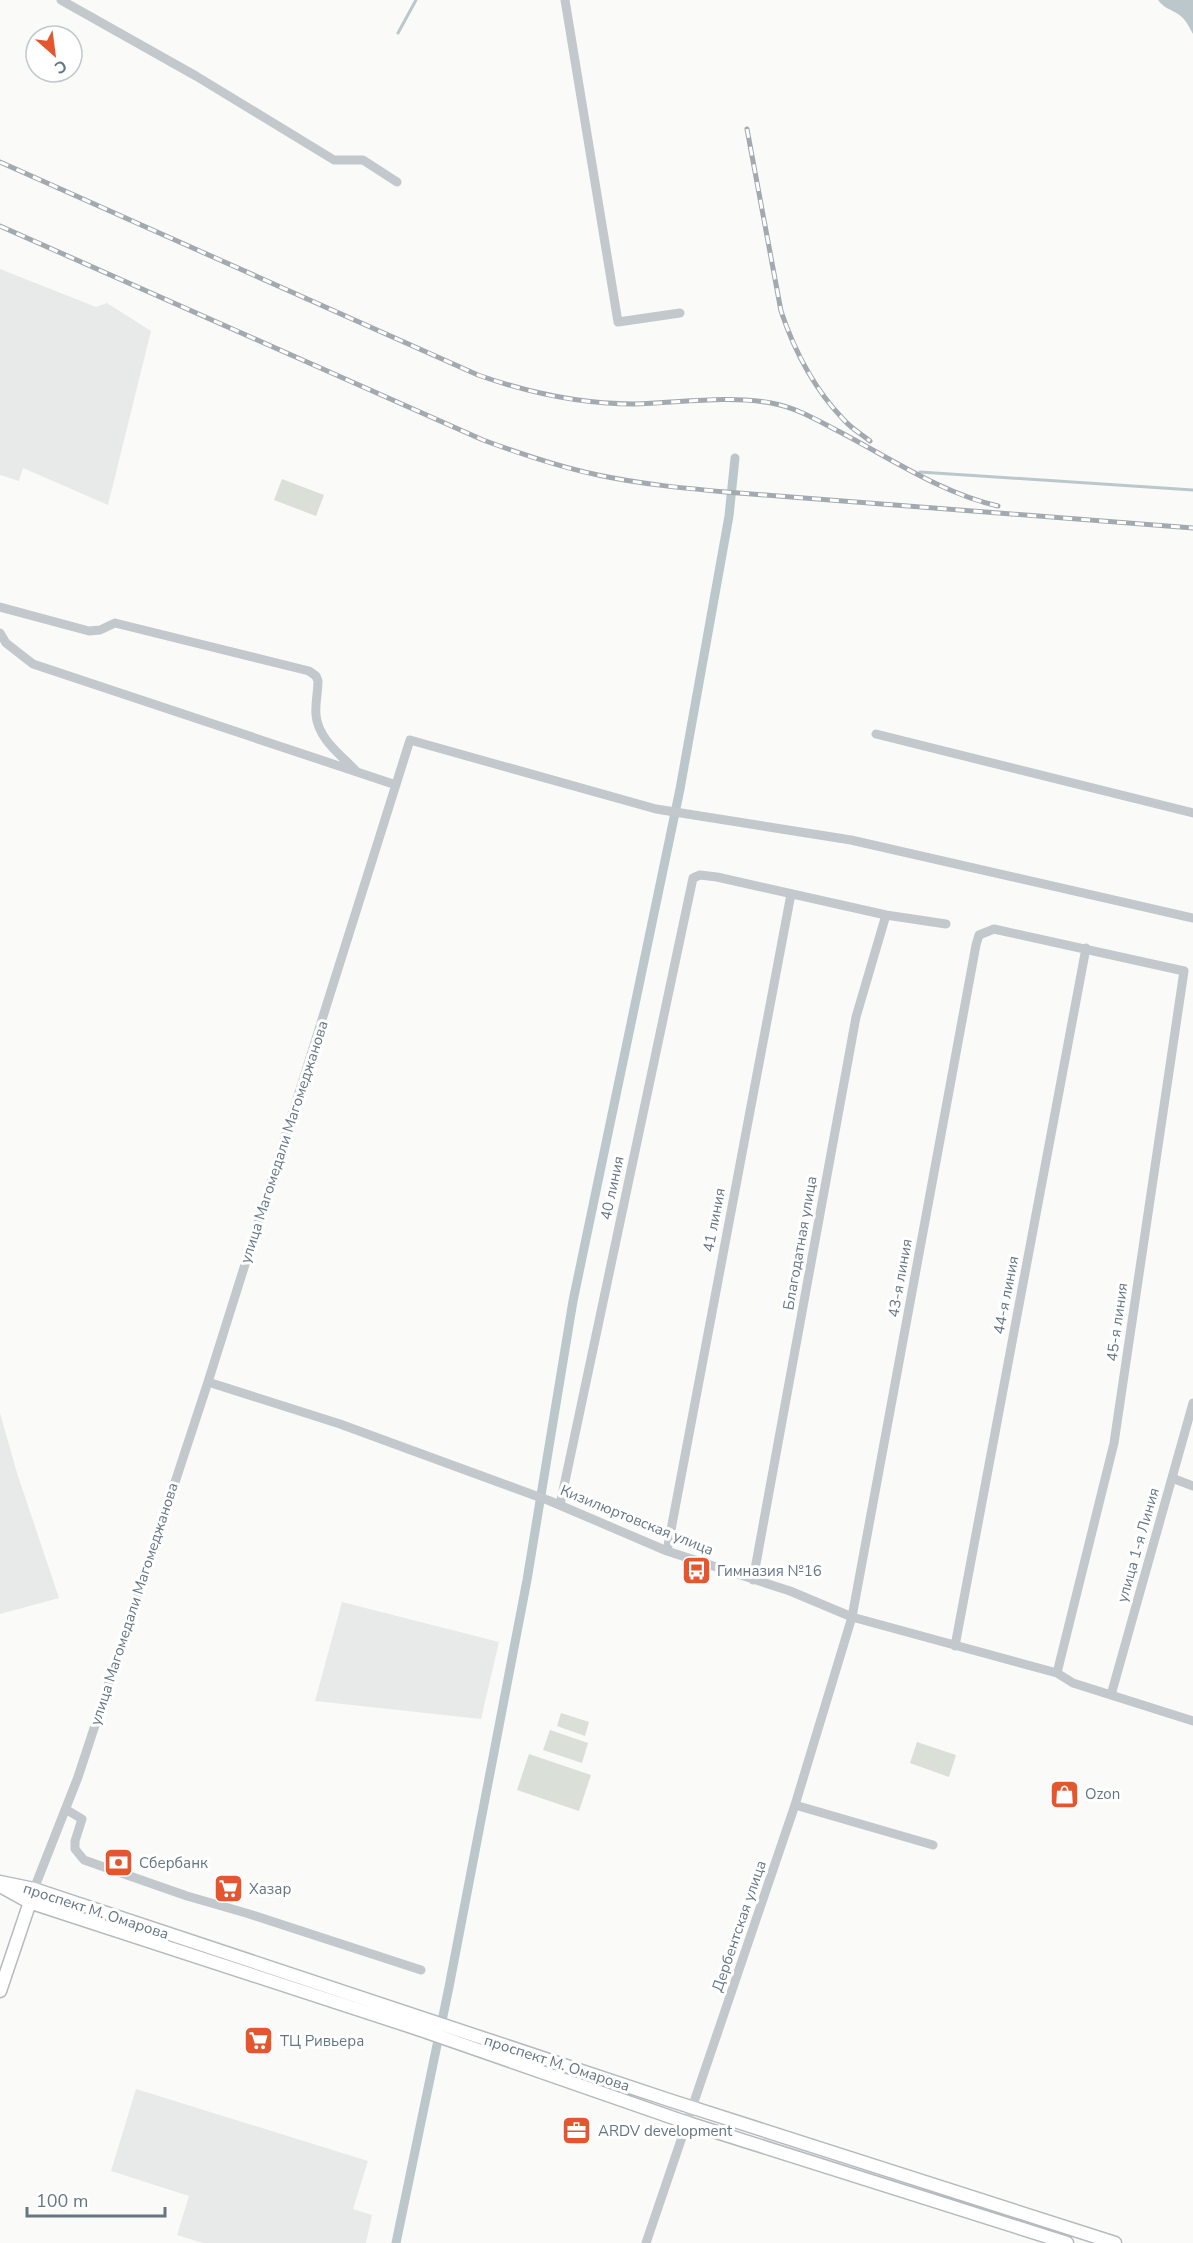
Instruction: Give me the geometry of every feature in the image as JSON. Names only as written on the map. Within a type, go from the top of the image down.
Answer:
[{"type":"main road","name":"проспект М. Омарова","points":[[0,1884],[34,1889],[423,2024],[688,2123],[1067,2243]]},
{"type":"main road","name":"проспект М. Омарова","points":[[0,1884],[30,1902],[423,2024]]},
{"type":"main road","name":"улица Магомедали Магомеджановa","points":[[0,1991],[34,1889]]},
{"type":"main road","name":"проспект М. Омарова","points":[[447,2033],[693,2108],[1115,2243]]},
{"type":"street","points":[[61,0],[196,76],[334,160],[363,160],[397,182]]},
{"type":"street","points":[[565,0],[618,322],[680,313]]},
{"type":"street","points":[[0,607],[89,631],[100,630],[115,622],[309,671],[316,676],[318,681],[315,714],[318,726],[324,738],[357,772]]},
{"type":"street","points":[[0,633],[6,643],[33,664],[396,785]]},
{"type":"street","points":[[876,734],[1193,813]]},
{"type":"street","name":"улица Магомедали Магомеджановa","points":[[34,1889],[67,1810],[208,1382],[410,740],[656,809],[851,840],[1193,918]]},
{"type":"street","name":"40 линия","points":[[555,1503],[693,878],[700,874],[791,894]]},
{"type":"street","points":[[791,894],[886,915],[945,924]]},
{"type":"street","name":"41 линия","points":[[667,1551],[791,894]]},
{"type":"street","name":"Благодатная улица","points":[[753,1580],[856,1017],[886,915]]},
{"type":"street","name":"43-я линия","points":[[852,1617],[979,935],[994,929],[1086,948]]},
{"type":"street","name":"45-я линия","points":[[1057,1673],[1114,1443],[1184,971],[1086,948]]},
{"type":"street","name":"44-я линия","points":[[955,1646],[1086,948]]},
{"type":"street","name":"Кизилюртовская улица","points":[[208,1382],[340,1424],[555,1503],[667,1551],[790,1591],[852,1617],[1057,1673],[1073,1683],[1193,1721]]},
{"type":"street","name":"улица 1-я Линия","points":[[1112,1695],[1193,1403]]},
{"type":"street","points":[[1172,1478],[1193,1486]]},
{"type":"street","name":"Дербентская улица","points":[[646,2243],[795,1805],[852,1617]]},
{"type":"street","points":[[795,1805],[933,1845]]},
{"type":"street","points":[[67,1810],[82,1819],[75,1841],[75,1849],[84,1860],[187,1896],[421,1970]]},
{"type":"shaded area","points":[[1158,0],[1193,0],[1193,34],[1183,18]]},
{"type":"shaded area","points":[[0,269],[96,307],[107,303],[151,331],[108,505],[23,468],[19,481],[0,475]]},
{"type":"shaded area","points":[[282,479],[324,495],[316,516],[274,500]]},
{"type":"shaded area","points":[[0,1413],[17,1473],[59,1598],[0,1614]]},
{"type":"shaded area","points":[[342,1602],[499,1642],[481,1719],[315,1701]]},
{"type":"shaded area","points":[[561,1713],[589,1722],[585,1736],[557,1726]]},
{"type":"shaded area","points":[[550,1730],[588,1743],[582,1763],[543,1750]]},
{"type":"shaded area","points":[[917,1742],[956,1755],[949,1777],[910,1763]]},
{"type":"shaded area","points":[[529,1754],[591,1775],[579,1811],[517,1790]]},
{"type":"shaded area","points":[[136,2089],[368,2161],[353,2209],[372,2215],[366,2243],[203,2243],[177,2235],[189,2196],[111,2171]]},
{"type":"waterway","points":[[398,33],[416,0]]},
{"type":"waterway","points":[[396,2243],[449,1987],[527,1580],[573,1301],[680,789],[729,516],[735,458]]},
{"type":"waterway","points":[[920,472],[1193,490]]},
{"type":"railway","points":[[747,129],[781,311],[786,326],[806,369],[824,396],[847,423],[870,441]]},
{"type":"railway","points":[[0,162],[478,375],[536,392],[594,402],[634,404],[737,400],[780,405],[814,418],[936,484],[998,506]]},
{"type":"railway","points":[[0,226],[483,440],[569,468],[630,481],[710,490],[1193,528]]},
{"type":"place","name":"Гимназия №16","points":[[696,1571]]},
{"type":"place","name":"Ozon","points":[[1064,1794]]},
{"type":"place","name":"Сбербанк","points":[[118,1863]]},
{"type":"place","name":"Хазар","points":[[228,1889]]},
{"type":"place","name":"ТЦ Ривьера","points":[[259,2041]]},
{"type":"place","name":"ARDV development","points":[[577,2131]]}]
